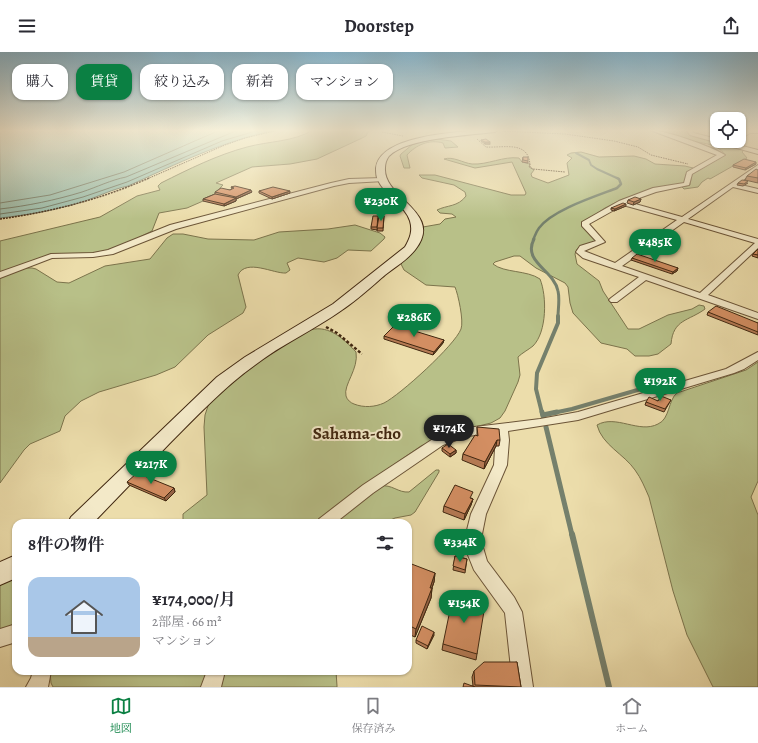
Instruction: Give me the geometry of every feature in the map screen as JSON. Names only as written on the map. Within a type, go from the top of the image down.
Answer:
[{"type":"street","points":[[82,519],[201,400],[223,380],[251,360],[348,300],[410,249],[417,237],[418,226],[413,216],[382,180],[380,173],[382,160]]},
{"type":"street","points":[[712,160],[690,173],[688,184],[652,190],[621,202],[585,224],[601,242],[583,248],[580,252],[586,256],[758,316]]},
{"type":"street","points":[[616,266],[758,168]]},
{"type":"street","points":[[0,276],[51,256],[93,255],[110,252],[173,227],[333,184],[349,181],[382,180]]},
{"type":"street","points":[[732,185],[758,191]]},
{"type":"street","points":[[621,202],[758,241]]},
{"type":"street","points":[[702,296],[758,244]]},
{"type":"street","points":[[614,300],[645,277]]},
{"type":"street","points":[[329,519],[368,489],[438,442],[466,432],[540,423],[578,416],[730,371],[740,367],[758,355]]},
{"type":"street","points":[[500,428],[503,434],[501,465],[476,523],[474,544],[481,566],[487,578],[509,604],[513,612],[523,687]]},
{"type":"street","points":[[0,574],[12,568]]},
{"type":"street","points":[[0,638],[12,634]]},
{"type":"street","points":[[36,687],[40,683],[41,675]]},
{"type":"street","points":[[211,687],[215,675]]},
{"type":"path","points":[[0,219],[30,215],[85,201],[131,186],[191,160]]},
{"type":"path","points":[[530,160],[530,167],[534,169],[565,172]]},
{"type":"path","points":[[671,160],[691,164]]},
{"type":"path","points":[[315,321],[337,333],[362,354]]},
{"type":"green space","points":[[211,160],[314,160],[290,164],[252,167],[216,183],[223,185],[219,189],[221,190],[210,198],[187,208],[159,213],[152,231],[116,249],[93,253],[51,255],[0,274],[0,241],[100,217],[137,196],[160,190],[158,186],[161,183]]},
{"type":"green space","points":[[401,160],[408,160],[410,168],[404,168]]},
{"type":"green space","points":[[446,160],[457,160],[472,164],[478,164],[499,160],[520,160],[522,162],[530,164],[529,167],[534,170],[531,174],[532,177],[548,183],[569,175],[567,163],[570,160],[647,160],[655,164],[693,168],[686,174],[685,184],[623,199],[605,208],[583,223],[596,241],[577,249],[575,254],[577,264],[599,281],[603,291],[628,329],[639,329],[668,315],[692,309],[699,305],[704,306],[705,309],[678,325],[672,336],[671,344],[658,354],[649,356],[635,356],[627,349],[601,343],[573,313],[568,287],[565,283],[536,268],[520,256],[514,256],[495,262],[493,264],[503,269],[529,274],[540,279],[545,304],[543,323],[538,340],[533,346],[518,357],[520,375],[518,382],[505,411],[500,418],[491,423],[449,433],[421,446],[364,485],[321,519],[183,519],[183,514],[207,495],[204,427],[205,415],[209,403],[242,372],[307,331],[314,329],[328,330],[340,337],[356,352],[355,364],[346,392],[347,399],[358,405],[373,406],[384,403],[402,390],[426,369],[457,336],[461,329],[462,320],[455,287],[426,285],[404,270],[401,264],[419,244],[423,227],[440,224],[445,219],[456,217],[452,214],[440,213],[437,210],[456,204],[463,200],[466,196],[465,192],[454,185],[422,178],[419,175],[435,175],[511,195],[525,195],[526,193],[512,162],[475,168]]},
{"type":"green space","points":[[717,160],[744,160],[710,179],[708,178],[698,187],[684,189],[682,187],[690,185],[692,174]]},
{"type":"green space","points":[[355,225],[380,233],[385,237],[371,251],[348,250],[337,258],[324,262],[298,258],[287,263],[290,270],[286,273],[254,267],[242,270],[238,275],[246,307],[243,313],[208,335],[175,367],[156,375],[99,392],[81,401],[65,416],[60,431],[30,444],[0,483],[0,277],[26,268],[32,268],[57,282],[69,283],[105,266],[150,259],[167,238],[173,234],[183,234],[208,239],[254,240],[279,232],[328,229]]},
{"type":"green space","points":[[758,362],[758,481],[751,497],[758,515],[758,687],[713,687],[687,635],[673,591],[646,490],[635,470],[608,444],[597,425],[604,422],[620,422],[643,427],[658,424],[665,418],[672,400],[677,393],[746,370]]},
{"type":"green space","points":[[436,470],[439,470],[415,512],[411,515],[393,519],[339,519],[380,486],[388,486],[409,492]]},
{"type":"green space","points":[[12,576],[12,627],[0,631],[0,582]]},
{"type":"green space","points":[[50,675],[206,675],[202,687],[53,687]]},
{"type":"green space","points":[[223,675],[336,675],[337,687],[219,687]]},
{"type":"water","points":[[0,160],[186,160],[128,186],[85,201],[42,212],[0,218]]},
{"type":"building","points":[[743,160],[756,162],[746,168],[733,165]]},
{"type":"building","points":[[756,169],[758,170],[758,178],[747,176]]},
{"type":"building","points":[[742,180],[748,181],[744,184],[738,183]]},
{"type":"building","points":[[235,186],[251,190],[236,197],[215,192],[221,188],[230,190],[234,188],[231,187]]},
{"type":"building","points":[[273,187],[290,191],[272,197],[259,191]]},
{"type":"building","points":[[215,194],[236,198],[224,204],[203,199]]},
{"type":"building","points":[[635,197],[641,199],[634,202],[628,200]]},
{"type":"building","points":[[623,203],[626,204],[615,209],[611,208]]},
{"type":"building","points":[[373,216],[378,216],[377,227],[371,227]]},
{"type":"building","points":[[379,216],[384,216],[383,228],[377,228]]},
{"type":"building","points":[[758,249],[758,255],[753,254]]},
{"type":"building","points":[[637,254],[678,268],[673,272],[632,258]]},
{"type":"building","points":[[716,306],[758,323],[758,332],[708,312]]},
{"type":"building","points":[[409,308],[421,311],[410,325],[397,322]]},
{"type":"building","points":[[395,325],[444,340],[434,352],[384,336]]},
{"type":"building","points":[[661,396],[671,400],[665,409],[646,402],[649,397],[658,401]]},
{"type":"building","points":[[477,427],[499,429],[500,440],[497,440],[485,462],[463,454],[475,435],[478,436]]},
{"type":"building","points":[[448,444],[456,450],[450,454],[442,448]]},
{"type":"building","points":[[137,473],[174,488],[164,498],[127,482]]},
{"type":"building","points":[[455,485],[473,492],[470,498],[473,499],[465,514],[444,506]]},
{"type":"building","points":[[455,556],[467,559],[465,570],[453,566]]},
{"type":"building","points":[[412,564],[435,573],[430,588],[432,588],[416,629],[412,627]]},
{"type":"building","points":[[454,591],[472,595],[470,607],[484,611],[477,654],[443,644]]},
{"type":"building","points":[[422,626],[434,632],[428,646],[416,640]]},
{"type":"building","points":[[484,662],[517,662],[521,687],[475,685],[474,671]]},
{"type":"building","points":[[464,683],[475,687],[463,687]]},
{"type":"waterway","points":[[588,160],[591,165],[597,169],[619,179]]},
{"type":"waterway","points":[[533,240],[536,232],[545,221],[575,204],[617,188],[621,184],[619,179]]},
{"type":"waterway","points":[[534,239],[531,247],[532,254],[535,260],[551,277],[558,291],[558,317]]},
{"type":"waterway","points":[[542,413],[536,389],[537,373],[558,323],[558,317]]},
{"type":"waterway","points":[[553,413],[572,409],[679,378]]},
{"type":"waterway","points":[[542,412],[543,416]]},
{"type":"waterway","points":[[543,415],[557,412]]},
{"type":"waterway","points":[[546,427],[572,535]]},
{"type":"waterway","points":[[572,534],[609,687]]},
{"type":"district","name":"Sahama-cho","points":[[357,433]]}]
